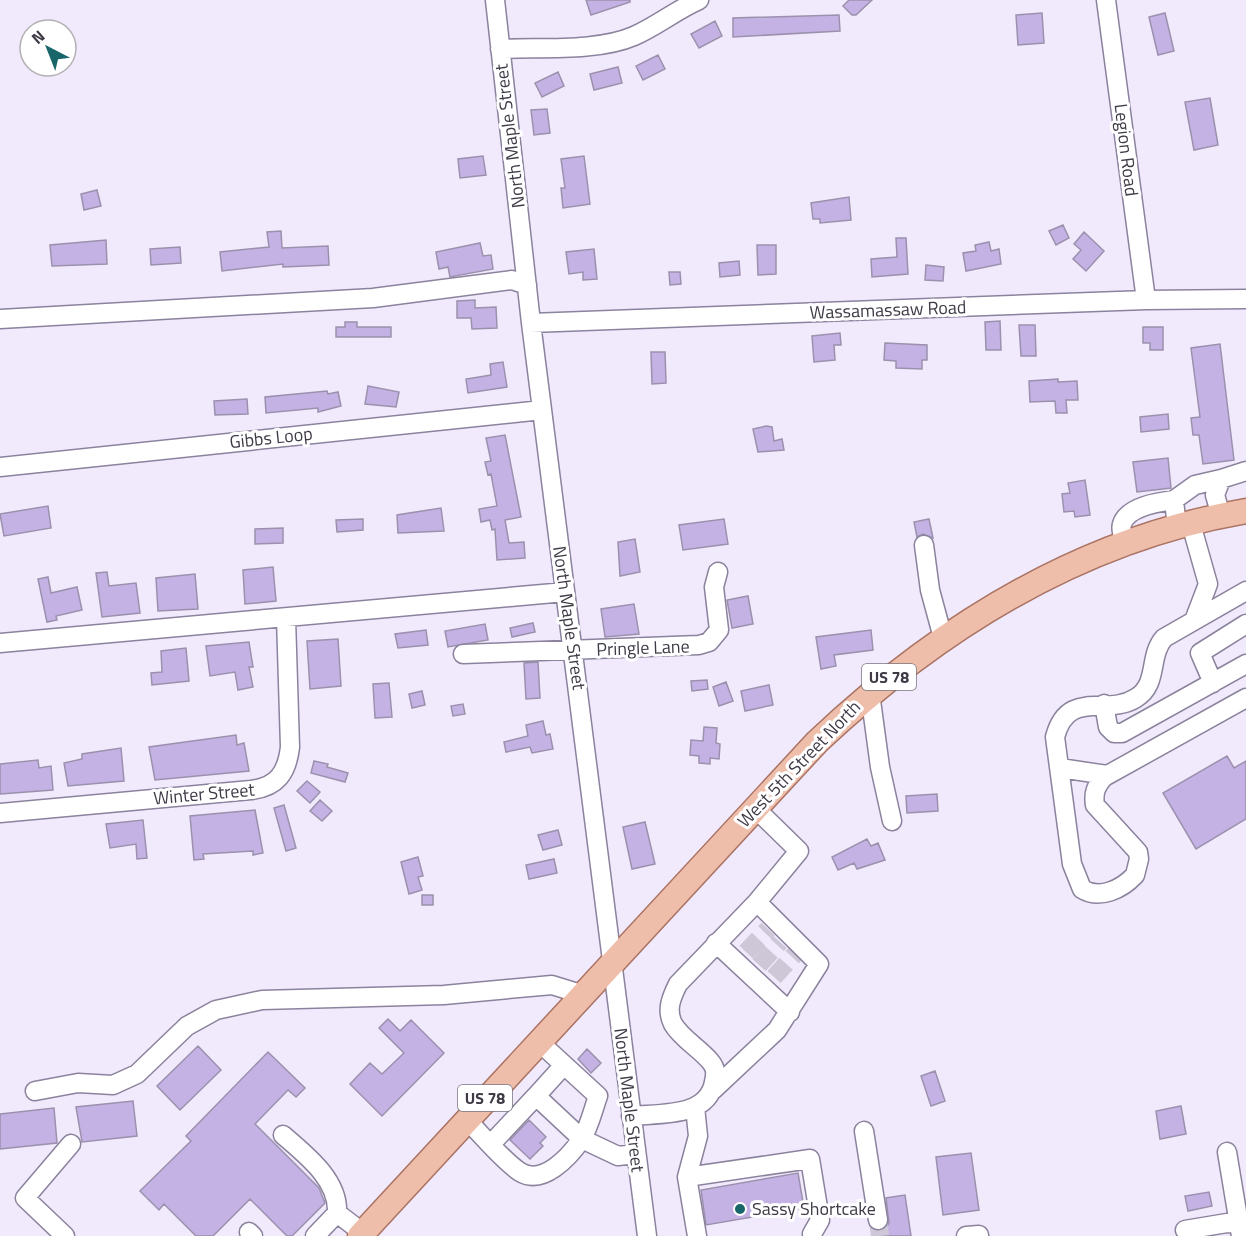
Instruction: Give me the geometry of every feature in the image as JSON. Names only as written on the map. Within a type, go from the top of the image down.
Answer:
[{"type":"main road","name":"West 5th Street North","points":[[612,961],[817,741],[870,693],[943,638],[1044,578],[1126,544],[1184,526],[1246,511]]},
{"type":"main road","name":"US 78","points":[[362,1234],[612,961]]},
{"type":"street","name":"North Maple Street","points":[[495,0],[531,323],[647,1236]]},
{"type":"street","points":[[500,49],[598,44],[622,40],[646,30],[699,0]]},
{"type":"street","name":"Legion Road","points":[[1106,0],[1146,300]]},
{"type":"street","points":[[0,320],[373,298],[512,280],[527,285]]},
{"type":"street","name":"Wassamassaw Road","points":[[531,323],[1146,300],[1246,299]]},
{"type":"street","name":"Gibbs Loop","points":[[0,467],[542,410]]},
{"type":"street","points":[[1126,544],[1122,530],[1126,518],[1141,508],[1174,500],[1195,485],[1246,471]]},
{"type":"street","points":[[1221,479],[1215,495],[1221,516]]},
{"type":"street","points":[[1174,500],[1208,584],[1195,618]]},
{"type":"street","points":[[924,546],[930,590],[943,638]]},
{"type":"street","name":"Pringle Lane","points":[[463,654],[699,645],[710,642],[719,630],[714,587],[718,572]]},
{"type":"street","points":[[1208,584],[1242,593]]},
{"type":"street","points":[[0,643],[565,592]]},
{"type":"street","points":[[1242,593],[1195,618],[1159,643],[1153,657],[1152,678],[1142,693],[1130,701],[1078,708],[1062,720],[1055,737],[1074,875],[1083,889],[1095,895],[1110,892],[1130,881],[1135,875],[1139,860],[1138,852],[1095,805],[1095,790],[1107,775],[1246,698]]},
{"type":"street","name":"Winter Street","points":[[0,813],[264,789],[276,783],[288,762],[290,747],[286,618]]},
{"type":"street","points":[[1213,682],[1200,653],[1246,624]]},
{"type":"street","points":[[1104,704],[1108,727],[1114,733],[1122,733],[1246,664]]},
{"type":"street","points":[[870,693],[878,757],[892,821]]},
{"type":"street","points":[[1060,768],[1107,775]]},
{"type":"street","points":[[713,1090],[716,1072],[711,1062],[674,1026],[670,1001],[678,984],[757,902],[799,851],[754,808]]},
{"type":"street","points":[[631,1116],[684,1111],[702,1105],[713,1090],[777,1030],[819,964],[798,950],[778,931],[757,902]]},
{"type":"street","points":[[716,943],[748,963],[769,982],[790,1012]]},
{"type":"street","points":[[35,1091],[78,1083],[114,1085],[137,1074],[187,1026],[216,1010],[262,1000],[444,996],[552,985],[581,994]]},
{"type":"street","points":[[466,1119],[520,1172],[533,1176],[546,1173],[561,1162],[582,1139],[598,1096],[538,1041]]},
{"type":"street","points":[[491,1144],[564,1065]]},
{"type":"street","points":[[536,1096],[582,1139],[618,1156],[636,1154]]},
{"type":"street","points":[[695,1107],[698,1136],[687,1177],[698,1236]]},
{"type":"street","points":[[864,1131],[878,1220]]},
{"type":"street","points":[[283,1135],[316,1164],[338,1197],[337,1213],[315,1236]]},
{"type":"street","points":[[65,1236],[25,1198],[70,1144]]},
{"type":"street","points":[[1185,1230],[1242,1228],[1227,1152]]},
{"type":"street","points":[[687,1177],[810,1160],[820,1220],[809,1235]]},
{"type":"street","points":[[337,1213],[362,1234]]},
{"type":"building","points":[[586,0],[630,0],[630,2],[591,15]]},
{"type":"building","points":[[849,0],[872,0],[856,15],[852,15],[843,6]]},
{"type":"building","points":[[1042,13],[1044,43],[1018,45],[1016,15]]},
{"type":"building","points":[[1165,13],[1174,51],[1158,55],[1149,17]]},
{"type":"building","points":[[839,15],[840,31],[733,37],[733,18]]},
{"type":"building","points":[[715,21],[722,36],[699,48],[691,34]]},
{"type":"building","points":[[658,55],[665,69],[643,80],[636,66]]},
{"type":"building","points":[[618,67],[622,83],[594,90],[590,74]]},
{"type":"building","points":[[558,72],[564,86],[542,97],[535,83]]},
{"type":"building","points":[[1210,98],[1218,145],[1194,150],[1185,102]]},
{"type":"building","points":[[547,109],[550,133],[534,135],[531,110]]},
{"type":"building","points":[[483,156],[486,175],[460,178],[458,159]]},
{"type":"building","points":[[584,156],[590,204],[563,208],[561,188],[565,188],[561,159]]},
{"type":"building","points":[[97,190],[101,206],[84,210],[81,194]]},
{"type":"building","points":[[849,197],[851,220],[820,223],[820,219],[813,219],[811,203]]},
{"type":"building","points":[[1063,225],[1069,238],[1056,245],[1049,231]]},
{"type":"building","points":[[281,231],[282,248],[328,246],[329,265],[283,267],[283,264],[222,271],[220,252],[269,247],[267,232]]},
{"type":"building","points":[[1084,232],[1104,251],[1086,271],[1073,259],[1081,250],[1074,244]]},
{"type":"building","points":[[896,238],[906,238],[908,274],[872,277],[871,259],[897,257]]},
{"type":"building","points":[[106,240],[107,264],[52,266],[50,245]]},
{"type":"building","points":[[989,242],[991,251],[999,249],[1001,264],[966,271],[963,253],[976,251],[975,245]]},
{"type":"building","points":[[480,243],[483,256],[491,255],[493,269],[450,277],[448,267],[439,269],[436,252]]},
{"type":"building","points":[[757,245],[776,245],[776,274],[758,275]]},
{"type":"building","points":[[180,247],[181,263],[151,265],[150,249]]},
{"type":"building","points":[[594,249],[597,279],[583,280],[583,272],[569,274],[566,252]]},
{"type":"building","points":[[739,261],[740,275],[720,277],[719,263]]},
{"type":"building","points":[[926,265],[944,267],[943,281],[925,280]]},
{"type":"building","points":[[669,272],[680,272],[681,284],[670,285]]},
{"type":"building","points":[[475,300],[475,308],[496,307],[497,328],[472,329],[471,318],[457,318],[457,301]]},
{"type":"building","points":[[1000,321],[1001,350],[986,350],[985,322]]},
{"type":"building","points":[[345,322],[357,322],[357,327],[391,327],[391,337],[336,337],[336,327],[345,327]]},
{"type":"building","points":[[1019,325],[1035,325],[1036,356],[1021,356]]},
{"type":"building","points":[[1143,327],[1163,327],[1163,350],[1150,350],[1150,343],[1143,343]]},
{"type":"building","points":[[840,333],[841,345],[834,345],[835,360],[814,362],[812,336]]},
{"type":"building","points":[[885,343],[927,345],[927,360],[922,360],[922,369],[896,368],[896,361],[884,360]]},
{"type":"building","points":[[1220,344],[1234,460],[1203,464],[1199,435],[1193,435],[1191,418],[1200,417],[1191,348]]},
{"type":"building","points":[[651,352],[665,352],[666,383],[652,384]]},
{"type":"building","points":[[503,362],[507,387],[468,393],[466,379],[491,375],[490,364]]},
{"type":"building","points":[[1058,379],[1058,382],[1077,381],[1078,400],[1066,400],[1067,413],[1056,413],[1055,401],[1030,402],[1029,381]]},
{"type":"building","points":[[368,386],[399,392],[396,407],[365,404]]},
{"type":"building","points":[[327,391],[328,394],[338,392],[341,406],[318,412],[318,408],[266,413],[265,397]]},
{"type":"building","points":[[247,399],[248,414],[215,415],[214,401]]},
{"type":"building","points":[[1168,414],[1169,429],[1141,432],[1140,417]]},
{"type":"building","points":[[772,427],[774,441],[782,439],[784,450],[758,452],[753,429]]},
{"type":"building","points":[[505,435],[521,517],[505,520],[509,543],[524,542],[525,558],[497,560],[495,529],[492,530],[490,520],[481,522],[479,509],[497,506],[491,474],[488,475],[485,462],[491,461],[486,438]]},
{"type":"building","points":[[1168,458],[1171,488],[1137,492],[1133,462]]},
{"type":"building","points":[[1085,480],[1090,515],[1075,517],[1074,511],[1064,512],[1062,494],[1070,493],[1068,483]]},
{"type":"building","points":[[48,506],[51,528],[4,536],[0,514]]},
{"type":"building","points":[[441,508],[444,531],[398,533],[397,515]]},
{"type":"building","points":[[363,519],[363,530],[337,532],[336,520]]},
{"type":"building","points":[[724,519],[728,544],[683,550],[679,525]]},
{"type":"building","points":[[929,519],[933,538],[923,534],[917,537],[914,522]]},
{"type":"building","points":[[283,528],[283,543],[255,544],[255,529]]},
{"type":"building","points":[[635,539],[640,572],[620,576],[618,542]]},
{"type":"building","points":[[273,567],[276,601],[245,604],[243,570]]},
{"type":"building","points":[[107,572],[109,586],[136,583],[140,613],[102,617],[96,573]]},
{"type":"building","points":[[195,574],[198,609],[158,611],[156,578]]},
{"type":"building","points":[[48,577],[51,593],[77,587],[82,610],[56,616],[57,620],[47,622],[38,579]]},
{"type":"building","points":[[748,596],[753,624],[732,628],[727,600]]},
{"type":"building","points":[[634,604],[639,634],[605,637],[601,609]]},
{"type":"building","points":[[533,623],[535,632],[512,637],[510,628]]},
{"type":"building","points":[[485,624],[488,640],[448,647],[445,631]]},
{"type":"building","points":[[426,630],[428,645],[398,648],[395,634]]},
{"type":"building","points":[[871,630],[873,650],[834,655],[836,666],[821,669],[816,637]]},
{"type":"building","points":[[338,639],[341,686],[310,689],[307,641]]},
{"type":"building","points":[[249,642],[253,667],[249,667],[253,687],[238,690],[235,672],[210,676],[206,646]]},
{"type":"building","points":[[186,648],[189,681],[152,685],[151,673],[162,672],[161,651]]},
{"type":"building","points":[[538,662],[540,698],[526,699],[524,663]]},
{"type":"building","points":[[707,680],[708,689],[692,691],[691,681]]},
{"type":"building","points":[[726,682],[733,701],[719,706],[713,687]]},
{"type":"building","points":[[389,683],[392,717],[375,718],[373,684]]},
{"type":"building","points":[[769,685],[773,705],[745,711],[741,691]]},
{"type":"building","points":[[422,691],[425,705],[412,708],[409,694]]},
{"type":"building","points":[[463,704],[465,714],[453,716],[451,706]]},
{"type":"building","points":[[543,721],[546,735],[550,734],[553,749],[532,753],[530,747],[506,752],[504,742],[528,736],[526,725]]},
{"type":"building","points":[[704,727],[717,728],[716,743],[720,744],[719,759],[710,758],[710,764],[699,763],[699,756],[690,755],[691,740],[703,741]]},
{"type":"building","points":[[236,735],[237,745],[244,743],[249,771],[155,780],[149,747]]},
{"type":"building","points":[[121,748],[124,781],[68,786],[64,763],[82,759],[82,754]]},
{"type":"building","points":[[1227,756],[1234,768],[1246,761],[1246,819],[1196,849],[1163,793]]},
{"type":"building","points":[[38,760],[39,768],[51,766],[53,790],[0,794],[0,764]]},
{"type":"building","points":[[314,761],[328,764],[327,767],[348,773],[345,782],[311,773]]},
{"type":"building","points":[[307,781],[320,792],[310,803],[297,791]]},
{"type":"building","points":[[937,794],[938,811],[907,813],[906,796]]},
{"type":"building","points":[[320,800],[332,811],[322,821],[310,811]]},
{"type":"building","points":[[284,805],[296,848],[286,851],[274,808]]},
{"type":"building","points":[[255,810],[263,853],[253,855],[253,851],[203,854],[204,859],[194,860],[190,816]]},
{"type":"building","points":[[143,820],[147,858],[137,859],[136,844],[110,848],[106,824]]},
{"type":"building","points":[[645,822],[655,864],[632,869],[623,827]]},
{"type":"building","points":[[558,830],[562,845],[543,850],[538,835]]},
{"type":"building","points":[[867,839],[871,846],[878,843],[885,860],[857,869],[854,863],[838,870],[832,857]]},
{"type":"building","points":[[418,857],[423,876],[418,877],[422,890],[409,894],[401,862]]},
{"type":"building","points":[[554,859],[557,873],[529,879],[526,865]]},
{"type":"building","points":[[422,895],[433,895],[433,905],[422,905]]},
{"type":"building","points":[[388,1019],[400,1031],[411,1020],[444,1053],[382,1116],[350,1084],[370,1063],[382,1074],[404,1053],[379,1028]]},
{"type":"building","points":[[198,1046],[221,1070],[180,1110],[157,1086]]},
{"type":"building","points":[[587,1049],[601,1063],[591,1073],[578,1059]]},
{"type":"building","points":[[268,1052],[305,1088],[296,1097],[288,1090],[255,1124],[319,1188],[325,1203],[292,1236],[287,1236],[250,1199],[213,1236],[196,1236],[164,1204],[159,1210],[140,1191],[191,1141],[186,1136]]},
{"type":"building","points":[[935,1071],[945,1101],[931,1106],[921,1076]]},
{"type":"building","points":[[133,1101],[137,1136],[82,1142],[76,1107]]},
{"type":"building","points":[[1181,1106],[1186,1134],[1160,1139],[1156,1111]]},
{"type":"building","points":[[54,1108],[57,1143],[0,1149],[0,1114]]},
{"type":"building","points":[[529,1120],[546,1137],[540,1143],[543,1146],[530,1159],[510,1140]]},
{"type":"building","points":[[971,1153],[979,1210],[943,1215],[936,1157]]},
{"type":"building","points":[[798,1173],[804,1208],[706,1225],[701,1190]]},
{"type":"building","points":[[1209,1192],[1212,1206],[1188,1211],[1185,1196]]},
{"type":"building","points":[[905,1195],[911,1236],[876,1236],[875,1231],[885,1229],[889,1223],[886,1198]]},
{"type":"tunnel","points":[[746,952],[768,929]]},
{"type":"tunnel","points":[[759,965],[780,942]]},
{"type":"tunnel","points":[[774,977],[795,954]]},
{"type":"tunnel","points":[[878,1220],[880,1236]]},
{"type":"place","name":"Sassy Shortcake","points":[[740,1209]]}]
